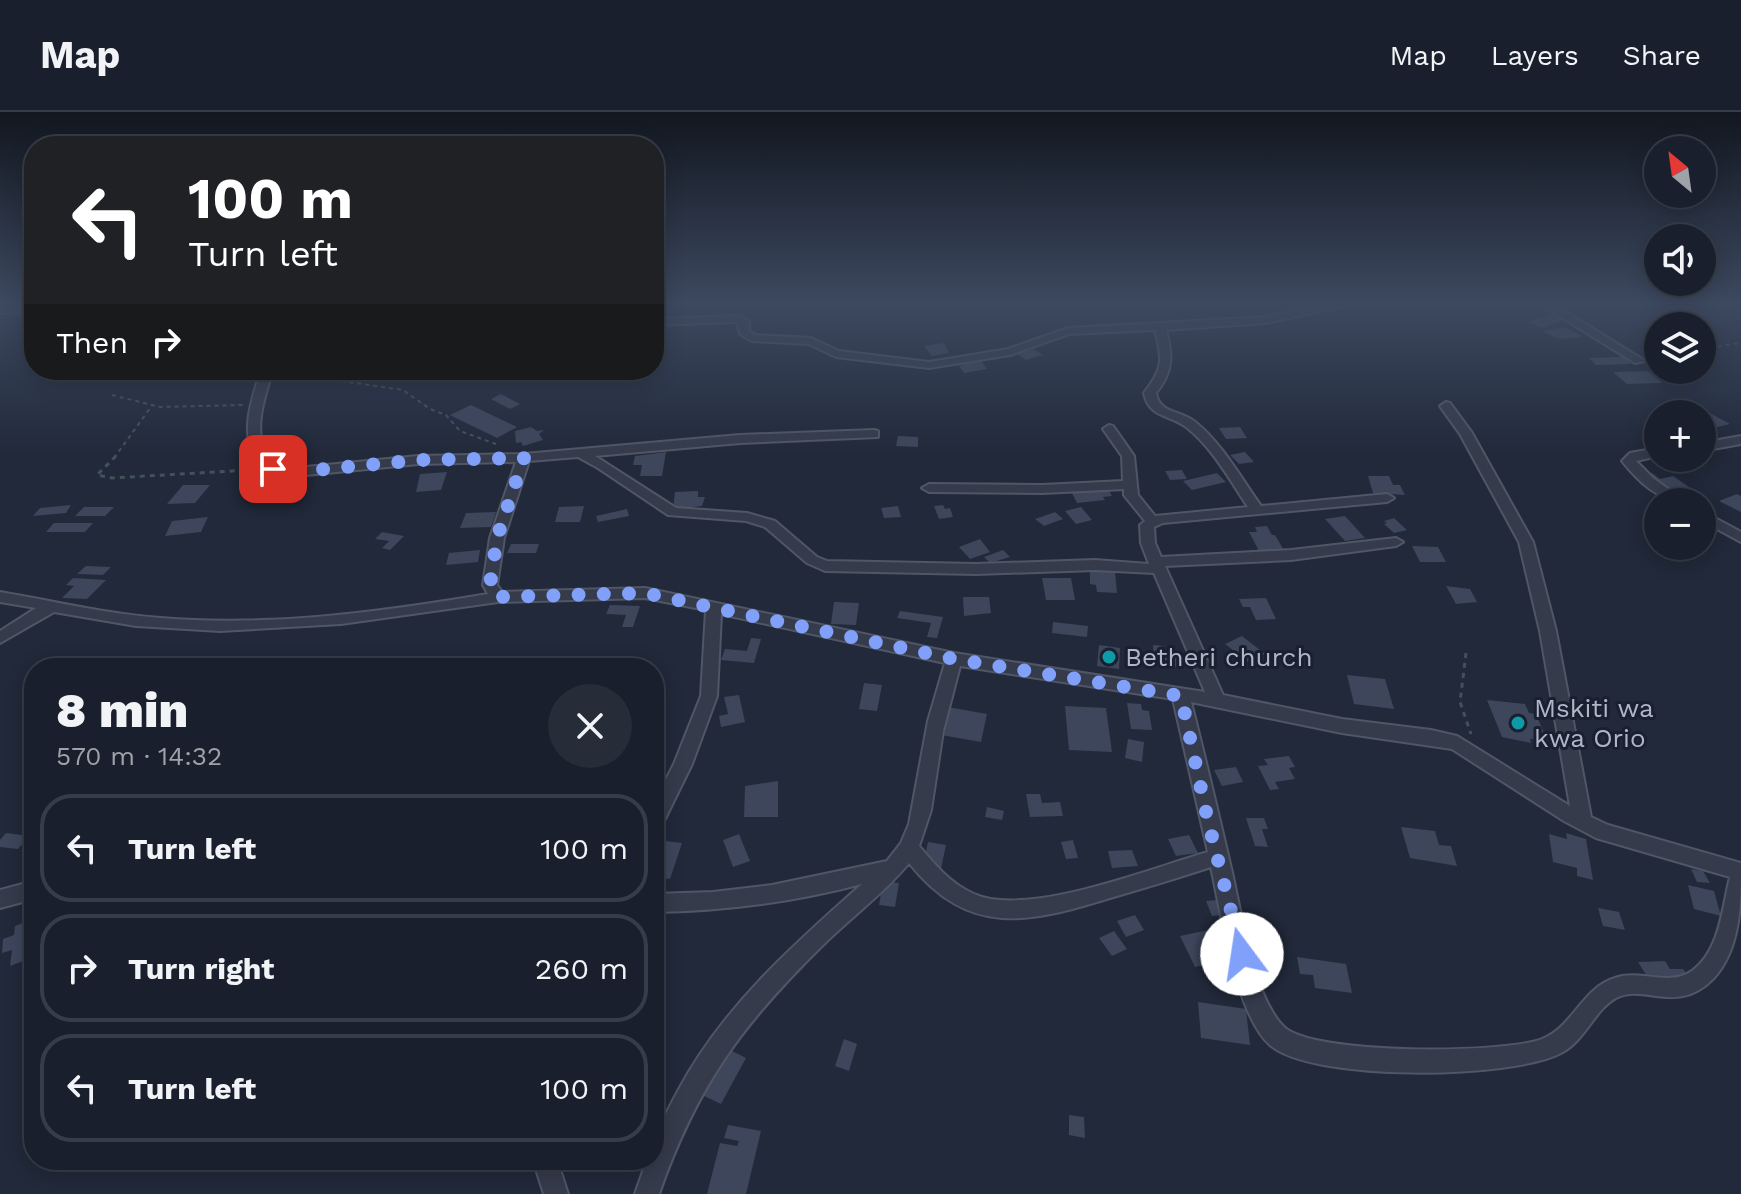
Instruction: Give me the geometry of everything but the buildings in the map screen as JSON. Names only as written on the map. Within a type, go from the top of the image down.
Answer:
[{"type":"street","points":[[833,352],[891,363],[929,365],[1007,352]]},
{"type":"street","points":[[1164,352],[1167,370],[1150,393],[1151,403],[1160,412],[1191,426],[1258,511]]},
{"type":"street","points":[[1625,352],[1639,361]]},
{"type":"street","points":[[264,380],[251,439],[264,466],[296,472],[418,460],[524,458],[768,438],[874,434]]},
{"type":"street","points":[[1446,406],[1466,433],[1526,542],[1548,631],[1582,821]]},
{"type":"street","points":[[1109,429],[1128,456],[1134,501],[1152,521]]},
{"type":"street","points":[[1716,444],[1741,440]]},
{"type":"street","points":[[579,453],[603,465],[673,512],[747,517],[770,524],[812,560],[825,566],[976,569],[1157,565],[1291,555],[1396,542]]},
{"type":"street","points":[[1644,454],[1628,461],[1658,488]]},
{"type":"street","points":[[498,597],[490,585],[493,558],[524,458]]},
{"type":"street","points":[[929,488],[1043,489],[1130,485]]},
{"type":"street","points":[[1217,700],[1157,565],[1145,529],[1152,521],[1387,498]]},
{"type":"street","points":[[1716,523],[1741,538]]},
{"type":"street","points":[[0,597],[131,620],[181,625],[393,612],[498,597],[645,593],[954,659],[1217,700],[1342,726],[1431,737],[1457,743],[1476,753],[1582,821],[1632,842],[1741,873],[1716,958],[1701,977],[1684,986],[1664,990],[1618,986],[1607,992],[1563,1040],[1534,1053],[1451,1059],[1371,1058],[1292,1047],[1270,1028],[1249,984],[1181,696]]},
{"type":"street","points":[[0,638],[53,605]]},
{"type":"street","points":[[664,801],[683,764],[709,696],[714,607]]},
{"type":"street","points":[[664,1142],[686,1094],[716,1046],[756,996],[909,848],[923,806],[938,709],[954,659]]},
{"type":"street","points":[[909,848],[938,885],[1006,912],[1041,910],[1218,857]]},
{"type":"street","points":[[664,903],[809,890],[889,869]]},
{"type":"street","points":[[0,899],[24,893]]},
{"type":"street","points":[[548,1170],[556,1194]]},
{"type":"street","points":[[647,1194],[654,1170]]},
{"type":"path","points":[[335,380],[403,390],[430,409],[446,415],[460,431],[524,458]]},
{"type":"path","points":[[112,395],[151,407],[177,409],[258,403]]},
{"type":"path","points":[[151,407],[112,461],[97,475],[112,478],[273,469]]},
{"type":"path","points":[[1466,653],[1460,702],[1476,753]]},
{"type":"place","name":"Betheri church","points":[[1109,657]]},
{"type":"place","name":"Mskiti wa kwa Orio","points":[[1518,723]]},
{"type":"route","points":[[273,469],[296,472],[384,462],[524,458],[493,558],[490,585],[498,597],[645,593],[954,659],[1181,696],[1208,821],[1242,954]]}]
